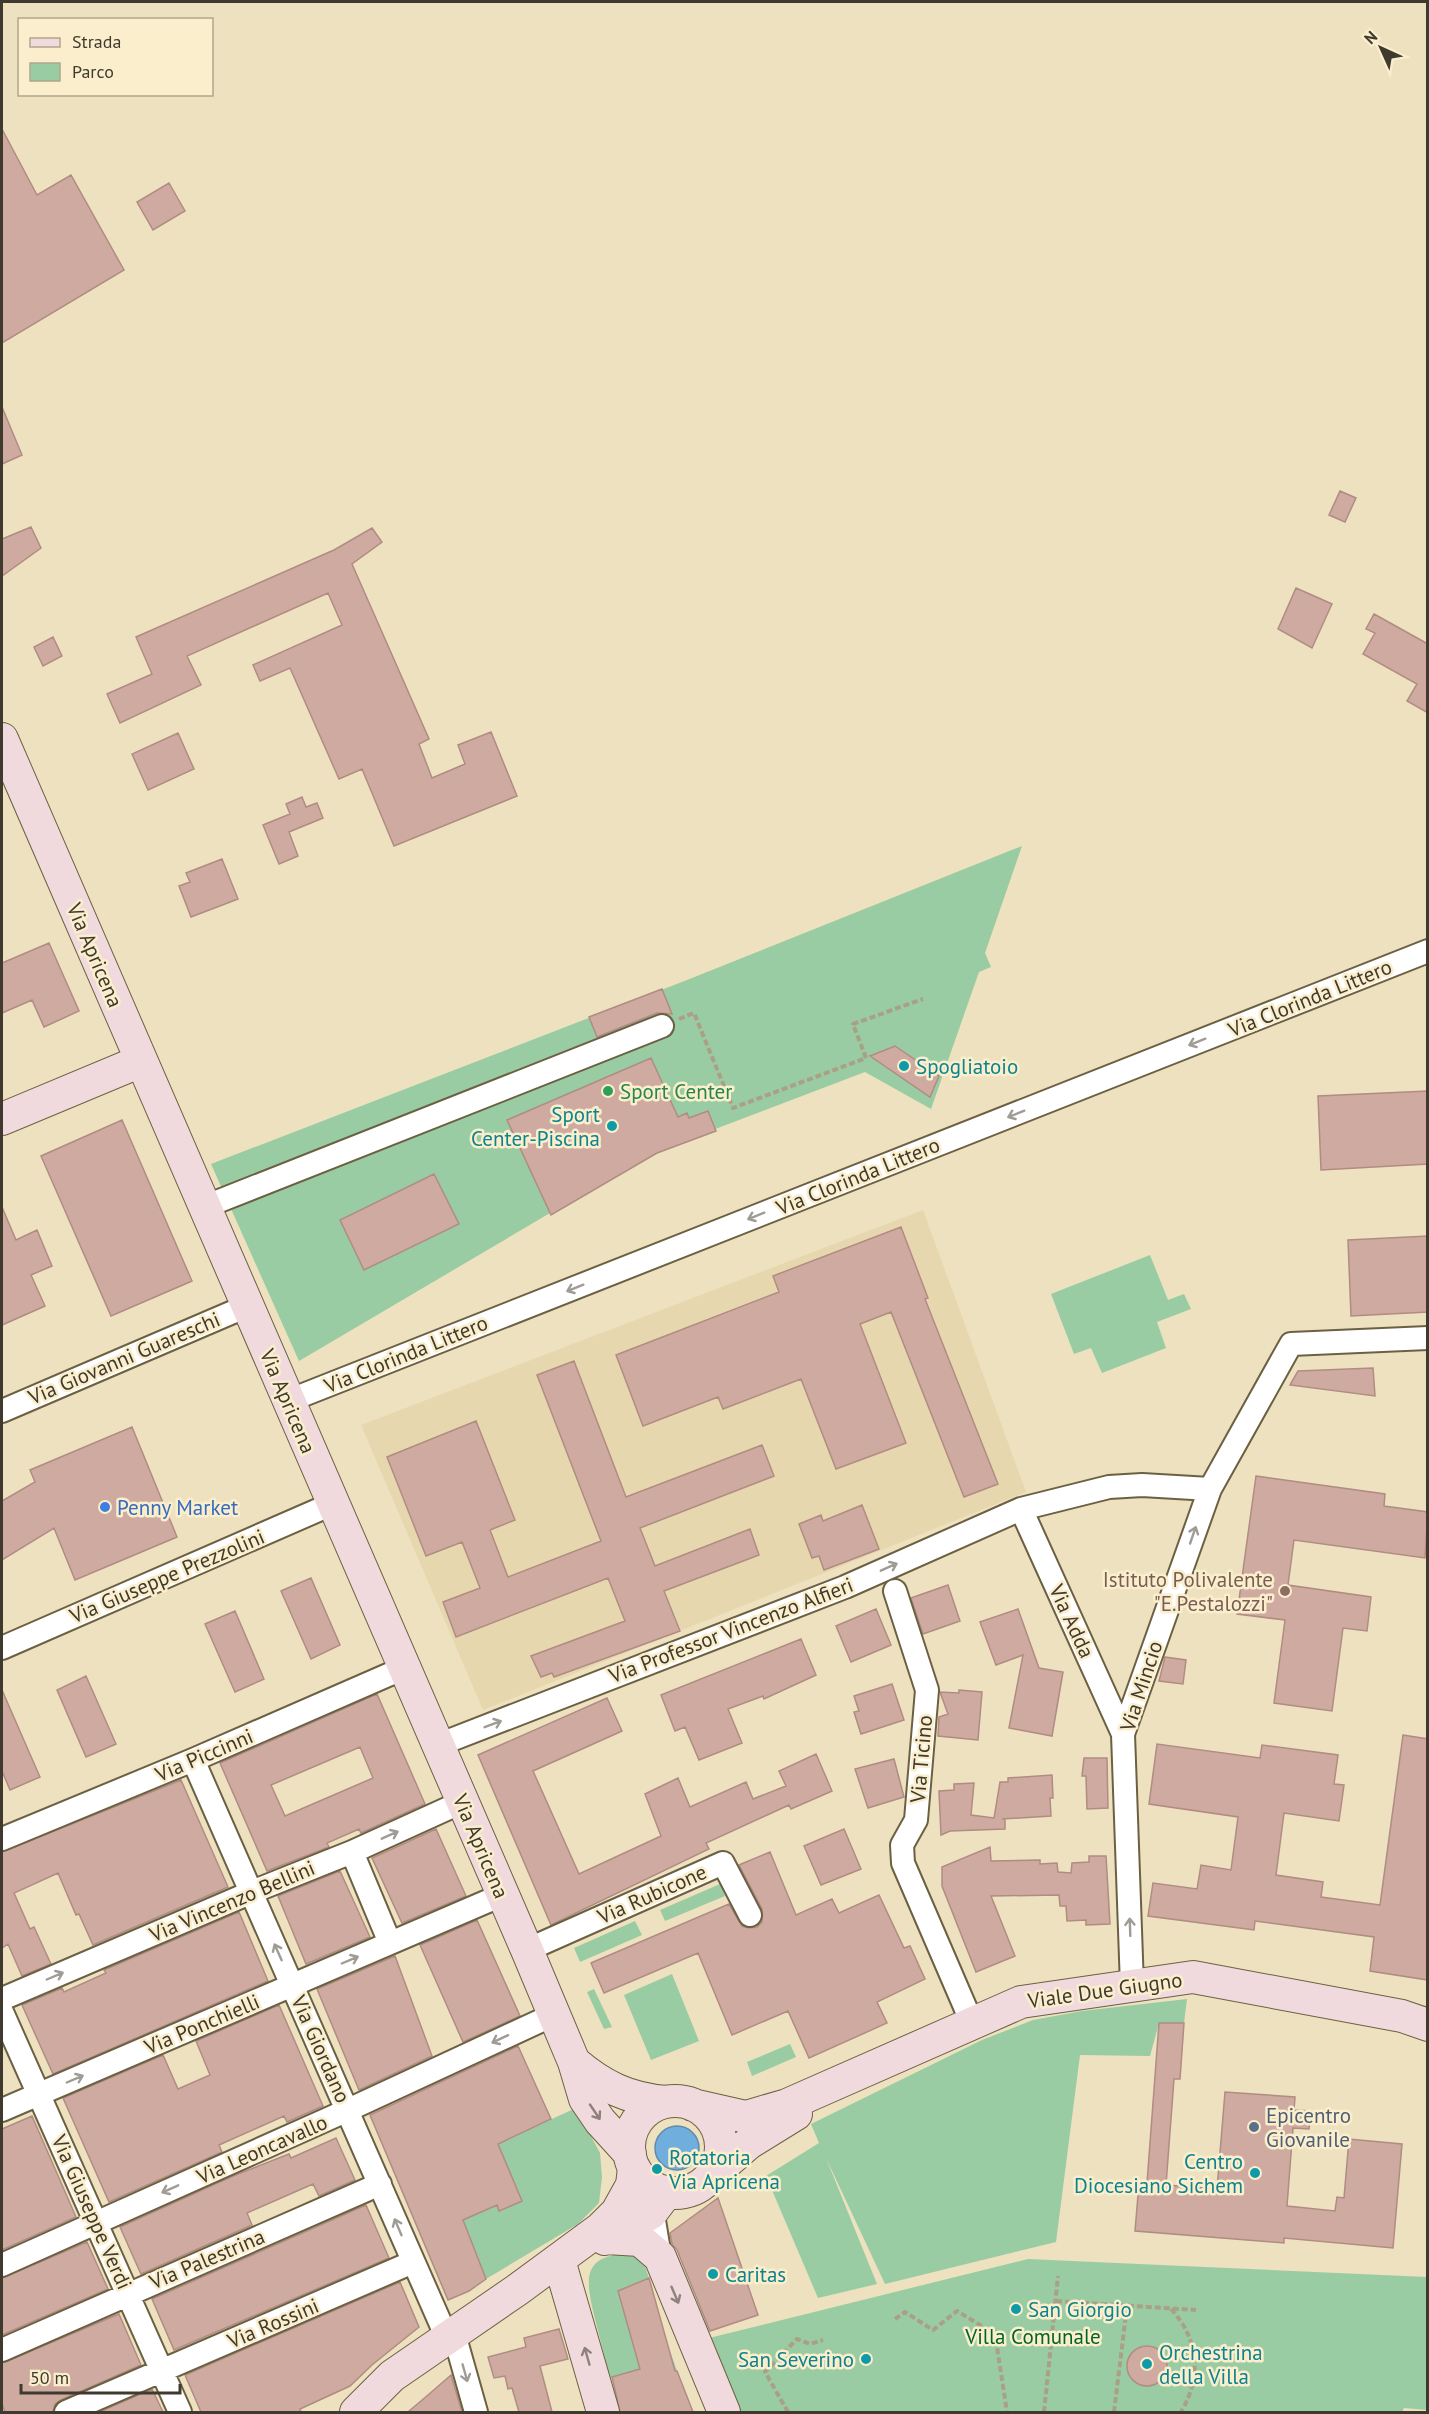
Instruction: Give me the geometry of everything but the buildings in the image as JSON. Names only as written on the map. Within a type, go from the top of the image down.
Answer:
[{"type":"main road","name":"Via Apricena","points":[[2,739],[527,1950],[574,2062],[585,2098],[646,2182]]},
{"type":"main road","points":[[2,1119],[141,1061]]},
{"type":"main road","name":"Viale Due Giugno","points":[[646,2182],[630,2140],[634,2127],[642,2115],[653,2107],[679,2103],[746,2117],[787,2105],[1021,2002],[1193,1977],[1402,2016],[1428,2025]]},
{"type":"main road","name":"Via Apricena","points":[[574,2062],[604,2085],[647,2101],[679,2103]]},
{"type":"main road","name":"Viale Due Giugno","points":[[356,2412],[392,2376],[517,2290],[600,2229],[617,2212],[632,2185],[646,2182],[683,2192],[698,2187],[749,2143],[863,2070]]},
{"type":"main road","points":[[679,2103],[705,2112],[714,2123],[720,2136],[721,2151],[710,2177]]},
{"type":"main road","name":"Viale Due Giugno","points":[[517,2290],[561,2267],[606,2238],[646,2182]]},
{"type":"main road","points":[[606,2238],[640,2240],[660,2257],[724,2412]]},
{"type":"main road","points":[[561,2267],[603,2412]]},
{"type":"street","name":"Via Clorinda Littero","points":[[288,1401],[1428,951]]},
{"type":"street","points":[[204,1207],[662,1026]]},
{"type":"street","name":"Via Giovanni Guareschi","points":[[2,1411],[247,1306]]},
{"type":"street","name":"Via Mincio","points":[[1132,1986],[1123,1734],[1210,1488],[1291,1344],[1428,1338]]},
{"type":"street","name":"Via Professor Vincenzo Alfieri","points":[[438,1745],[845,1587],[1021,1509],[1109,1486],[1210,1488]]},
{"type":"street","name":"Via Giuseppe Prezzolini","points":[[2,1648],[332,1504]]},
{"type":"street","name":"Via Adda","points":[[1021,1509],[1123,1734]]},
{"type":"street","name":"Via Ticino","points":[[895,1591],[927,1690],[916,1820],[902,1845],[903,1863],[972,2023]]},
{"type":"street","name":"Via Piccinni","points":[[2,1839],[193,1760],[404,1668]]},
{"type":"street","name":"Via Giordano","points":[[193,1760],[413,2262],[450,2336],[476,2412]]},
{"type":"street","name":"Via Vincenzo Bellini","points":[[2,1999],[252,1892],[352,1852],[462,1802]]},
{"type":"street","points":[[352,1852],[390,1943]]},
{"type":"street","name":"Via Rubicone","points":[[527,1950],[723,1863],[750,1915]]},
{"type":"street","name":"Via Ponchielli","points":[[2,2110],[502,1895]]},
{"type":"street","name":"Via Giuseppe Verdi","points":[[2,2012],[180,2412]]},
{"type":"street","name":"Via Leoncavallo","points":[[2,2265],[348,2110],[553,2014]]},
{"type":"street","points":[[646,2182],[660,2257]]},
{"type":"street","name":"Via Palestrina","points":[[2,2350],[380,2184]]},
{"type":"street","name":"Via Rossini","points":[[66,2412],[413,2262]]},
{"type":"path","points":[[662,1026],[694,1013],[733,1108],[866,1058],[853,1024],[923,999]]},
{"type":"path","points":[[1044,2412],[1058,2276]]},
{"type":"path","points":[[1056,2301],[1196,2310]]},
{"type":"path","points":[[1114,2412],[1127,2306]]},
{"type":"path","points":[[1171,2308],[1183,2322],[1190,2336],[1195,2357],[1192,2387],[1181,2412]]},
{"type":"path","points":[[895,2319],[904,2312],[933,2330],[957,2311],[995,2334],[1007,2412]]},
{"type":"path","points":[[788,2412],[765,2372],[797,2339],[810,2344],[823,2340]]},
{"type":"shaded area","points":[[923,1210],[1026,1492],[483,1710],[361,1425]]},
{"type":"green space","name":"Sport Center","points":[[1022,846],[985,953],[991,967],[979,972],[931,1109],[865,1072],[652,1153],[299,1361],[211,1164],[687,980]]},
{"type":"green space","points":[[1150,1255],[1168,1300],[1184,1294],[1191,1309],[1157,1322],[1166,1348],[1102,1373],[1091,1348],[1074,1354],[1051,1294]]},
{"type":"green space","points":[[720,1884],[725,1896],[665,1921],[660,1910]]},
{"type":"green space","points":[[635,1921],[642,1935],[580,1962],[574,1948]]},
{"type":"green space","points":[[672,1974],[699,2041],[651,2060],[624,1995]]},
{"type":"green space","points":[[594,1989],[612,2027],[604,2029],[587,1992]]},
{"type":"green space","points":[[1187,1999],[1184,2023],[1159,2023],[1150,2056],[1080,2055],[1056,2242],[885,2284],[826,2158],[877,2284],[818,2298],[766,2176],[819,2143],[811,2124],[982,2040],[1033,2020],[1082,2011]]},
{"type":"green space","points":[[790,2044],[796,2057],[752,2076],[747,2062]]},
{"type":"green space","points":[[576,2108],[600,2153],[602,2177],[599,2203],[578,2224],[486,2279],[442,2169]]},
{"type":"green space","points":[[632,2253],[644,2263],[649,2278],[618,2291],[635,2353],[667,2343],[677,2371],[637,2383],[634,2371],[610,2378],[589,2292],[591,2271],[595,2264],[603,2258]]},
{"type":"green space","name":"Villa Comunale","points":[[1028,2259],[1427,2277],[1427,2410],[1404,2408],[1402,2412],[736,2412],[705,2339]]},
{"type":"water","name":"Rotatoria Via Apricena","points":[[677,2126],[692,2133],[699,2148],[692,2163],[677,2170],[662,2163],[655,2148],[662,2133]]},
{"type":"place","name":"Spogliatoio","points":[[904,1066]]},
{"type":"place","name":"Sport Center","points":[[608,1091]]},
{"type":"place","name":"Sport Center-Piscina","points":[[612,1126]]},
{"type":"place","name":"Penny Market","points":[[105,1507]]},
{"type":"place","name":"Istituto Polivalente \"E.Pestalozzi\"","points":[[1285,1591]]},
{"type":"place","name":"Epicentro Giovanile","points":[[1254,2127]]},
{"type":"place","name":"Rotatoria Via Apricena","points":[[657,2169]]},
{"type":"place","name":"Centro Diocesiano Sichem","points":[[1255,2173]]},
{"type":"place","name":"Caritas","points":[[713,2274]]},
{"type":"place","name":"San Giorgio","points":[[1016,2309]]},
{"type":"place","name":"San Severino","points":[[866,2359]]},
{"type":"place","name":"Orchestrina della Villa","points":[[1147,2364]]}]
